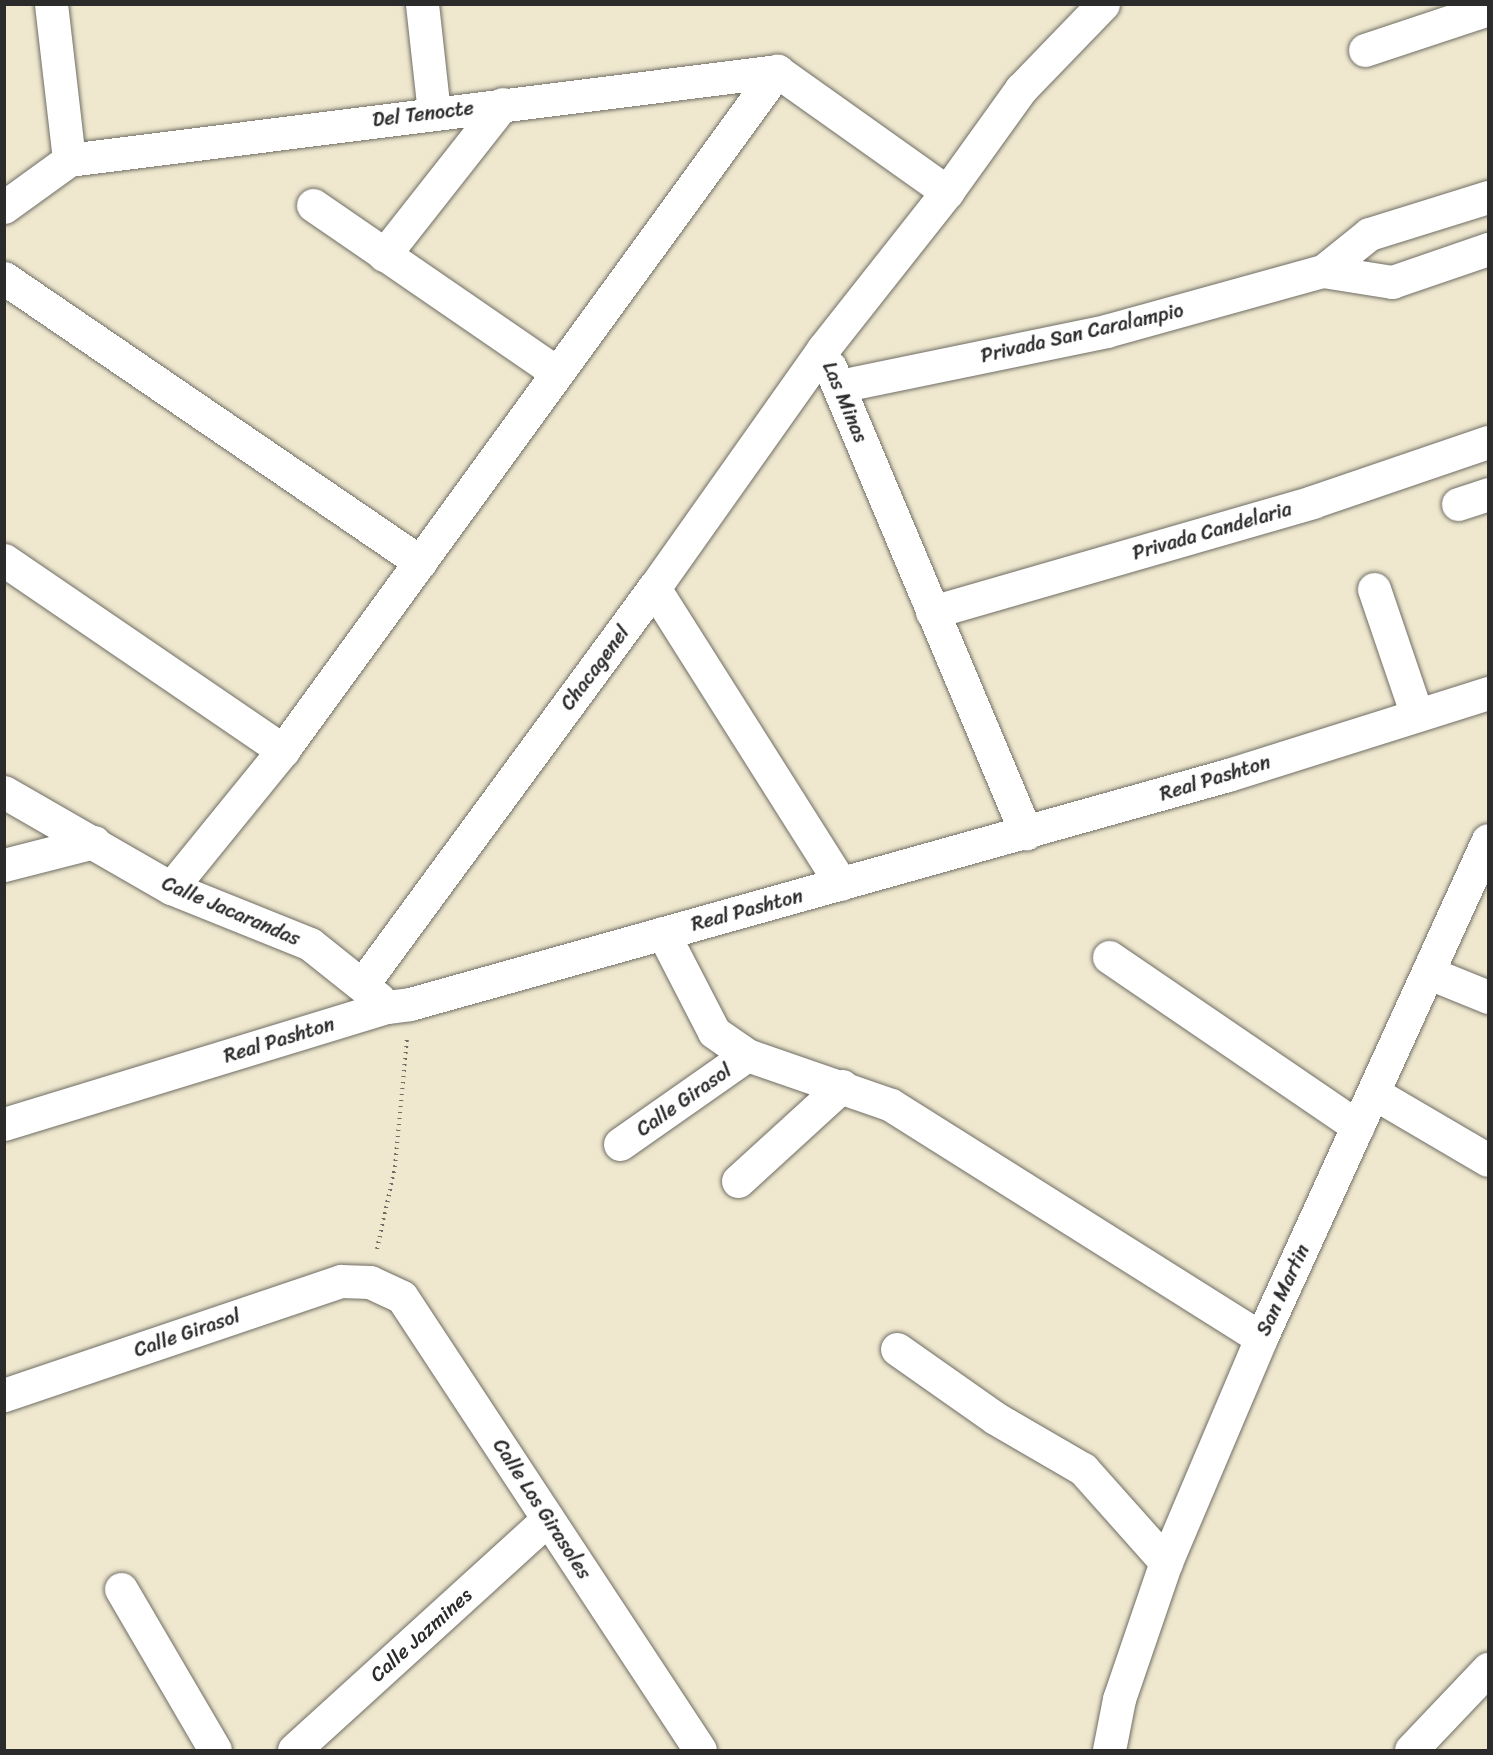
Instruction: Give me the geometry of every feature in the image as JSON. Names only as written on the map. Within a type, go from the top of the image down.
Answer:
[{"type":"street","points":[[4,207],[69,160],[51,4]]},
{"type":"street","points":[[422,4],[434,112]]},
{"type":"street","name":"Las Minas","points":[[1026,833],[823,349],[947,192],[1021,89],[1088,9]]},
{"type":"street","points":[[1365,50],[1488,9]]},
{"type":"street","points":[[171,888],[283,750],[777,71],[947,192]]},
{"type":"street","name":"Del Tenocte","points":[[69,160],[434,112],[777,71]]},
{"type":"street","points":[[384,255],[503,104]]},
{"type":"street","name":"Privada San Caralampio","points":[[1323,272],[1368,234],[1488,197]]},
{"type":"street","points":[[314,205],[557,373]]},
{"type":"street","name":"Privada San Caralampio","points":[[838,386],[1106,331],[1323,272],[1392,282],[1488,249]]},
{"type":"street","points":[[4,278],[420,562]]},
{"type":"street","name":"Chacagenel","points":[[362,985],[654,588],[823,349]]},
{"type":"street","name":"Privada Candelaria","points":[[932,612],[1312,502],[1488,442]]},
{"type":"street","points":[[4,560],[283,750]]},
{"type":"street","points":[[654,588],[840,884]]},
{"type":"street","points":[[1374,589],[1417,715]]},
{"type":"street","name":"Real Pashton","points":[[4,1124],[398,1005],[1026,833],[1228,775],[1488,693]]},
{"type":"street","name":"Calle Jacarandas","points":[[4,792],[171,888],[310,944],[362,985],[398,1005]]},
{"type":"street","name":"San Martin","points":[[1109,1750],[1119,1699],[1166,1562],[1261,1338],[1488,840]]},
{"type":"street","points":[[4,865],[94,842]]},
{"type":"street","points":[[663,933],[714,1032],[747,1055],[842,1086],[891,1105],[1261,1338]]},
{"type":"street","points":[[1109,957],[1358,1127]]},
{"type":"street","points":[[1429,973],[1488,997]]},
{"type":"street","name":"Calle Girasol","points":[[620,1144],[747,1055]]},
{"type":"street","points":[[738,1181],[842,1086]]},
{"type":"street","points":[[1374,1093],[1488,1161]]},
{"type":"street","name":"Calle Girasol","points":[[4,1395],[342,1281],[370,1282]]},
{"type":"street","name":"Calle Los Girasoles","points":[[370,1282],[402,1298],[700,1750]]},
{"type":"street","points":[[897,1349],[995,1418],[1083,1469],[1166,1562]]},
{"type":"street","name":"Calle Jazmines","points":[[294,1750],[548,1520]]},
{"type":"street","points":[[121,1589],[215,1750]]},
{"type":"street","points":[[1411,1750],[1488,1669]]},
{"type":"path","points":[[370,1282],[394,1167],[398,1005]]}]
